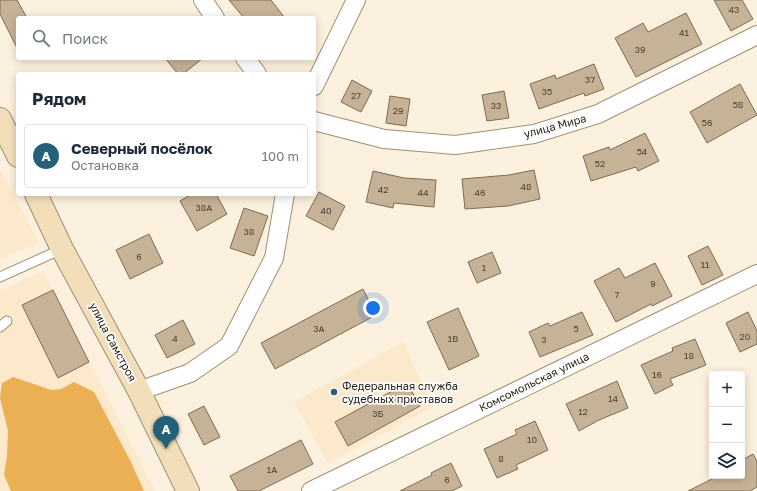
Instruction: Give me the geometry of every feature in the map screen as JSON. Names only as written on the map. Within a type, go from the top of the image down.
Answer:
[{"type":"street","points":[[203,0],[214,16]]},
{"type":"street","points":[[316,82],[356,0]]},
{"type":"street","name":"улица Мира","points":[[316,122],[384,139],[455,145],[534,134],[598,114],[757,35]]},
{"type":"street","points":[[246,60],[256,72]]},
{"type":"street","points":[[1,122],[16,152]]},
{"type":"street","name":"улица Самстроя","points":[[37,196],[62,249],[139,392],[188,491]]},
{"type":"street","points":[[139,392],[190,374],[229,346],[274,258],[285,196]]},
{"type":"street","name":"Комсомольская улица","points":[[311,491],[757,274]]},
{"type":"lane","points":[[0,277],[62,249]]},
{"type":"shaded area","points":[[0,170],[39,242],[0,259]]},
{"type":"shaded area","points":[[43,271],[155,491],[0,491],[0,291]]},
{"type":"shaded area","points":[[403,342],[433,407],[328,463],[294,402]]},
{"type":"shaded area","points":[[13,377],[51,390],[61,389],[74,382],[94,392],[131,462],[144,491],[11,491],[4,475],[7,456],[8,431],[0,398],[2,383]]},
{"type":"building","points":[[0,0],[17,0],[26,16],[16,16],[16,46],[0,14]]},
{"type":"building","points":[[229,0],[271,0],[283,16],[242,16]]},
{"type":"building","points":[[714,0],[742,0],[753,19],[731,31]]},
{"type":"building","points":[[686,13],[702,44],[636,77],[615,38],[643,23],[648,32]]},
{"type":"building","points":[[167,60],[200,60],[186,72],[176,72]]},
{"type":"building","points":[[594,64],[604,89],[585,96],[584,93],[539,109],[530,84],[555,75],[556,79]]},
{"type":"building","points":[[352,80],[372,91],[361,112],[341,102]]},
{"type":"building","points":[[740,84],[757,115],[707,143],[690,112]]},
{"type":"building","points":[[504,91],[509,118],[487,121],[482,95]]},
{"type":"building","points":[[390,96],[410,99],[406,126],[386,123]]},
{"type":"building","points":[[645,133],[659,161],[638,171],[636,167],[591,181],[583,156],[609,147],[610,150]]},
{"type":"building","points":[[534,170],[540,199],[508,206],[465,209],[462,179],[509,175]]},
{"type":"building","points":[[373,171],[404,178],[436,180],[434,207],[394,203],[393,208],[366,202]]},
{"type":"building","points":[[319,192],[345,206],[333,230],[306,216]]},
{"type":"building","points":[[189,196],[217,196],[227,214],[197,231],[180,201]]},
{"type":"building","points":[[244,208],[268,216],[254,256],[230,248]]},
{"type":"building","points":[[149,234],[163,263],[130,279],[116,250]]},
{"type":"building","points":[[708,246],[723,275],[702,285],[688,256]]},
{"type":"building","points":[[492,252],[501,273],[477,283],[468,262]]},
{"type":"building","points":[[655,263],[672,296],[652,306],[651,304],[616,322],[594,281],[619,268],[625,278]]},
{"type":"building","points":[[363,289],[376,315],[275,369],[261,343]]},
{"type":"building","points":[[53,290],[89,362],[58,378],[22,305]]},
{"type":"building","points":[[458,308],[479,356],[449,370],[427,322]]},
{"type":"building","points":[[582,312],[593,335],[540,357],[529,332],[548,323],[550,326]]},
{"type":"building","points":[[748,312],[757,331],[757,344],[740,352],[726,323]]},
{"type":"building","points":[[183,320],[195,344],[167,358],[155,335]]},
{"type":"building","points":[[695,339],[706,365],[670,379],[673,385],[655,394],[641,365],[673,351],[672,348]]},
{"type":"building","points":[[617,381],[628,408],[599,420],[579,431],[566,404]]},
{"type":"building","points":[[407,383],[420,406],[348,446],[335,422]]},
{"type":"building","points":[[204,406],[220,437],[204,445],[188,414]]},
{"type":"building","points":[[535,421],[548,450],[516,465],[518,469],[497,478],[484,449],[517,434],[515,430]]},
{"type":"building","points":[[301,440],[313,464],[259,491],[238,491],[230,476]]},
{"type":"building","points":[[753,454],[757,461],[757,487],[750,491],[688,491],[712,479],[745,479],[745,458]]},
{"type":"building","points":[[451,463],[462,486],[452,491],[400,491],[432,475],[431,473]]},
{"type":"place","name":"Федеральная служба судебных приставов","points":[[334,392]]},
{"type":"place","name":"Северный посёлок","points":[[166,449]]}]
